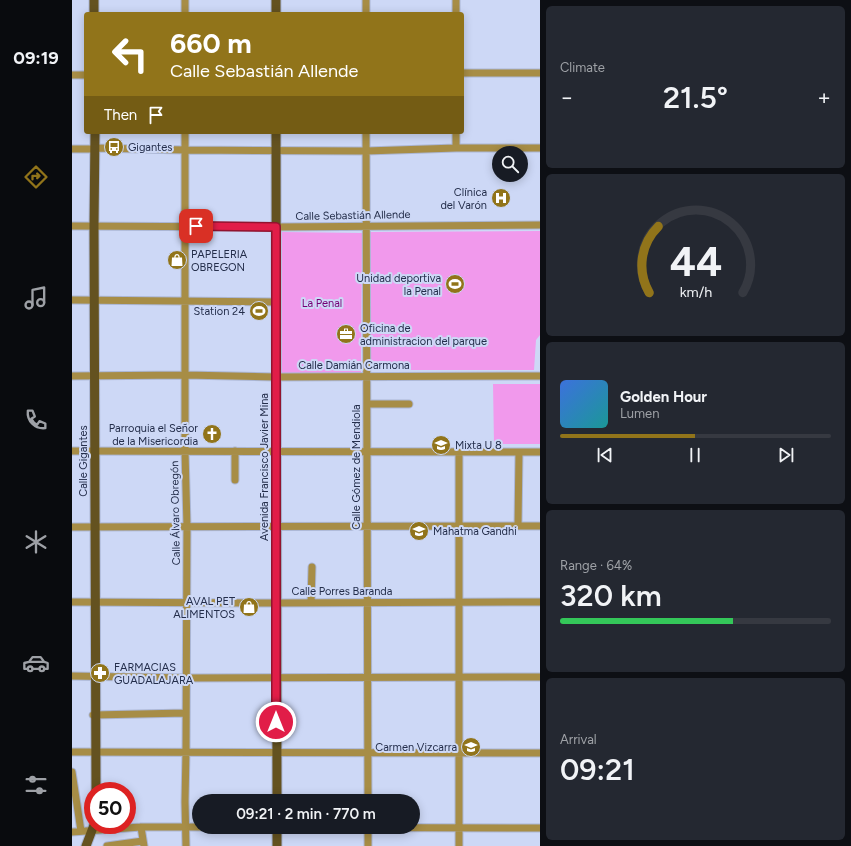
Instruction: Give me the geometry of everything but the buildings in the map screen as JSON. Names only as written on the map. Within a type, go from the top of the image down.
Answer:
[{"type":"main road","points":[[94,0],[94,12]]},
{"type":"main road","points":[[276,0],[276,12]]},
{"type":"main road","name":"Calle Gigantes","points":[[95,134],[96,676],[94,714],[96,782]]},
{"type":"main road","name":"Avenida Francisco Javier Mina","points":[[276,134],[277,794]]},
{"type":"main road","points":[[86,846],[92,834]]},
{"type":"main road","points":[[277,834],[277,846]]},
{"type":"street","points":[[184,0],[184,12]]},
{"type":"street","points":[[366,0],[366,12]]},
{"type":"street","points":[[456,0],[456,12]]},
{"type":"street","points":[[464,73],[540,73]]},
{"type":"street","points":[[72,75],[84,75]]},
{"type":"street","name":"Calle Álvaro Obregón","points":[[185,134],[185,451],[187,526],[186,846]]},
{"type":"street","name":"Calle Gómez de Mendiola","points":[[366,134],[368,794]]},
{"type":"street","points":[[456,134],[456,148]]},
{"type":"street","points":[[72,149],[366,151],[456,148],[540,148]]},
{"type":"street","name":"Calle Sebastián Allende","points":[[72,226],[276,227],[540,225]]},
{"type":"street","points":[[72,300],[276,302]]},
{"type":"street","name":"Calle Damián Carmona","points":[[72,376],[540,376]]},
{"type":"street","points":[[367,404],[410,404]]},
{"type":"street","points":[[72,451],[540,452]]},
{"type":"street","points":[[234,451],[235,480]]},
{"type":"street","points":[[459,452],[459,846]]},
{"type":"street","points":[[518,526],[519,452]]},
{"type":"street","points":[[72,527],[540,526]]},
{"type":"street","points":[[311,603],[312,567]]},
{"type":"street","name":"Calle Porres Baranda","points":[[72,602],[540,602]]},
{"type":"street","points":[[72,676],[186,678],[540,676]]},
{"type":"street","points":[[94,714],[186,713]]},
{"type":"street","points":[[72,752],[540,753]]},
{"type":"street","points":[[72,772],[81,831]]},
{"type":"street","points":[[136,827],[192,827]]},
{"type":"street","points":[[106,846],[143,844],[141,827]]},
{"type":"street","points":[[420,828],[540,828]]},
{"type":"street","points":[[72,832],[84,830]]},
{"type":"street","points":[[368,834],[368,846]]},
{"type":"green space","name":"Unidad deportiva la Penal","points":[[540,231],[540,335],[536,340],[534,370],[376,370],[371,366],[370,232]]},
{"type":"green space","name":"La Penal","points":[[282,232],[362,233],[361,373],[282,373]]},
{"type":"green space","points":[[493,384],[540,384],[540,444],[494,444]]},
{"type":"place","name":"Gigantes","points":[[114,147]]},
{"type":"place","name":"Clínica del Varón","points":[[501,198]]},
{"type":"place","name":"PAPELERIA OBREGON","points":[[177,260]]},
{"type":"place","name":"Unidad deportiva la Penal","points":[[455,284]]},
{"type":"place","name":"Station 24","points":[[259,311]]},
{"type":"place","name":"Oficina de administracion del parque","points":[[346,334]]},
{"type":"place","name":"Parroquia el Señor de la Misericordia","points":[[212,434]]},
{"type":"place","name":"Mixta U 8","points":[[441,445]]},
{"type":"place","name":"Mahatma Gandhi","points":[[419,531]]},
{"type":"place","name":"AVAL PET ALIMENTOS","points":[[249,607]]},
{"type":"place","name":"FARMACIAS GUADALAJARA","points":[[100,673]]},
{"type":"place","name":"Carmen Vizcarra","points":[[471,747]]},
{"type":"route","points":[[196,226],[276,227],[276,722]]}]
